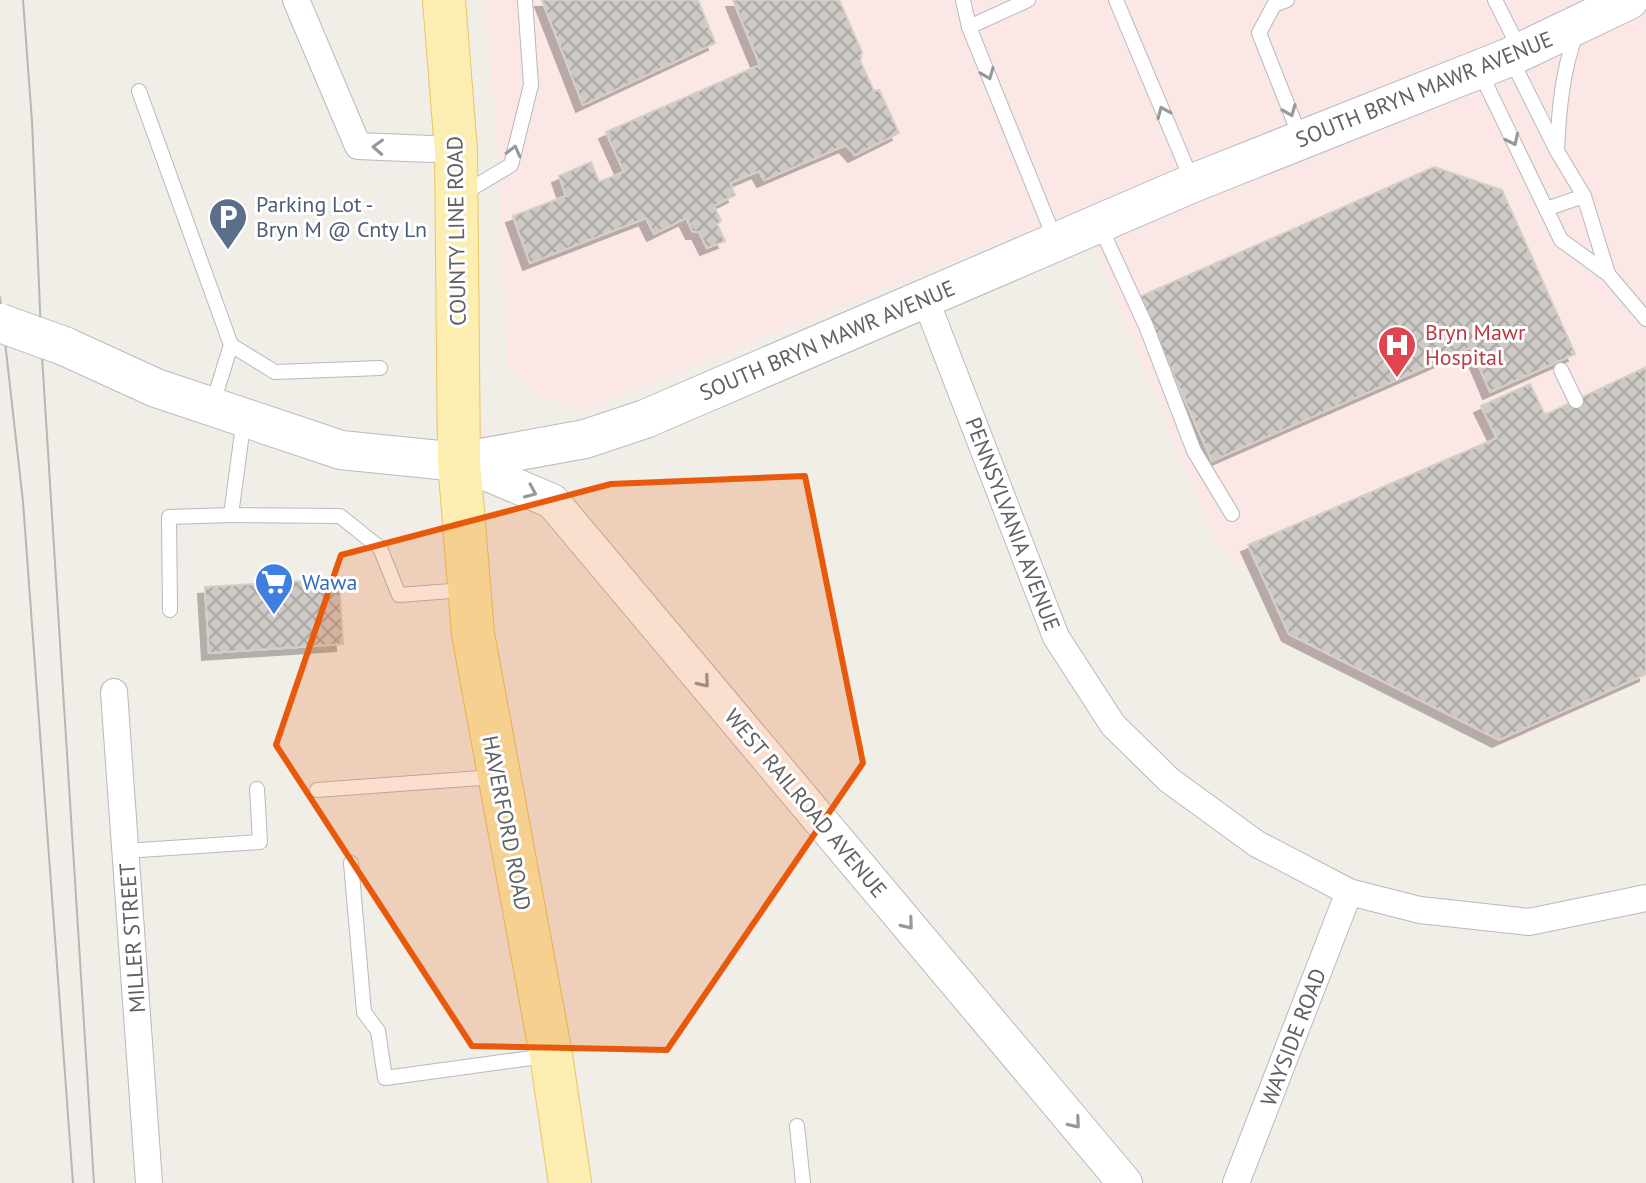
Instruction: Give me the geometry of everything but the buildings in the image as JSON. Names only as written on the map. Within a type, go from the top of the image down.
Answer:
[{"type":"main road","name":"COUNTY LINE ROAD","points":[[444,0],[456,150],[459,462]]},
{"type":"main road","name":"SOUTH BRYN MAWR AVENUE","points":[[0,323],[64,346],[156,388],[341,450],[459,462],[585,439],[645,419],[1193,183],[1503,60],[1629,0]]},
{"type":"main road","name":"HAVERFORD ROAD","points":[[459,462],[473,634],[551,1055],[570,1183]]},
{"type":"street","points":[[296,0],[358,146],[456,150]]},
{"type":"street","name":"PENNSYLVANIA AVENUE","points":[[925,298],[1056,637],[1113,725],[1169,780],[1257,844],[1349,892],[1420,910],[1529,922],[1646,898]]},
{"type":"street","name":"WEST RAILROAD AVENUE","points":[[459,462],[552,501],[1125,1183]]},
{"type":"street","name":"MILLER STREET","points":[[114,692],[149,1183]]},
{"type":"street","name":"WAYSIDE ROAD","points":[[1236,1183],[1349,892]]},
{"type":"lane","points":[[456,197],[511,165],[531,85],[525,0]]},
{"type":"lane","points":[[963,0],[969,27],[1056,242]]},
{"type":"lane","points":[[969,27],[1028,0]]},
{"type":"lane","points":[[1116,0],[1193,183]]},
{"type":"lane","points":[[1287,0],[1274,5],[1259,33],[1301,140]]},
{"type":"lane","points":[[1495,0],[1503,60],[1546,209],[1561,240],[1608,274],[1646,319]]},
{"type":"lane","points":[[1557,151],[1559,102],[1567,57],[1580,24]]},
{"type":"lane","points":[[1503,60],[1584,196],[1608,274]]},
{"type":"lane","points":[[139,91],[231,345],[228,412],[231,515]]},
{"type":"lane","points":[[1546,209],[1584,196]]},
{"type":"lane","points":[[1098,224],[1146,326],[1194,451],[1232,514]]},
{"type":"lane","points":[[231,345],[275,372],[380,368]]},
{"type":"lane","points":[[1561,370],[1576,401]]},
{"type":"lane","points":[[170,610],[169,517],[340,516],[380,548],[399,595],[468,590]]},
{"type":"lane","points":[[317,790],[498,777]]},
{"type":"lane","points":[[125,851],[260,842],[257,789]]},
{"type":"lane","points":[[351,863],[364,1012],[378,1031],[385,1078],[551,1055]]},
{"type":"lane","points":[[797,1126],[803,1183]]},
{"type":"highlighted area","points":[[805,476],[863,763],[667,1050],[472,1046],[276,745],[341,555],[611,484]]},
{"type":"shaded area","name":"Bryn Mawr Hospital","points":[[484,0],[1646,0],[1646,679],[1513,741],[1497,745],[1279,640],[1247,563],[1238,567],[1213,536],[1079,210],[582,411],[534,393],[508,365],[495,115]]},
{"type":"tram line","points":[[23,0],[94,1183]]},
{"type":"tram line","points":[[0,297],[23,502],[73,1183]]},
{"type":"place","name":"Parking Lot - Bryn M @ Cnty Ln","points":[[228,251]]},
{"type":"place","name":"Bryn Mawr Hospital","points":[[1397,379]]},
{"type":"place","name":"Wawa","points":[[274,616]]}]
